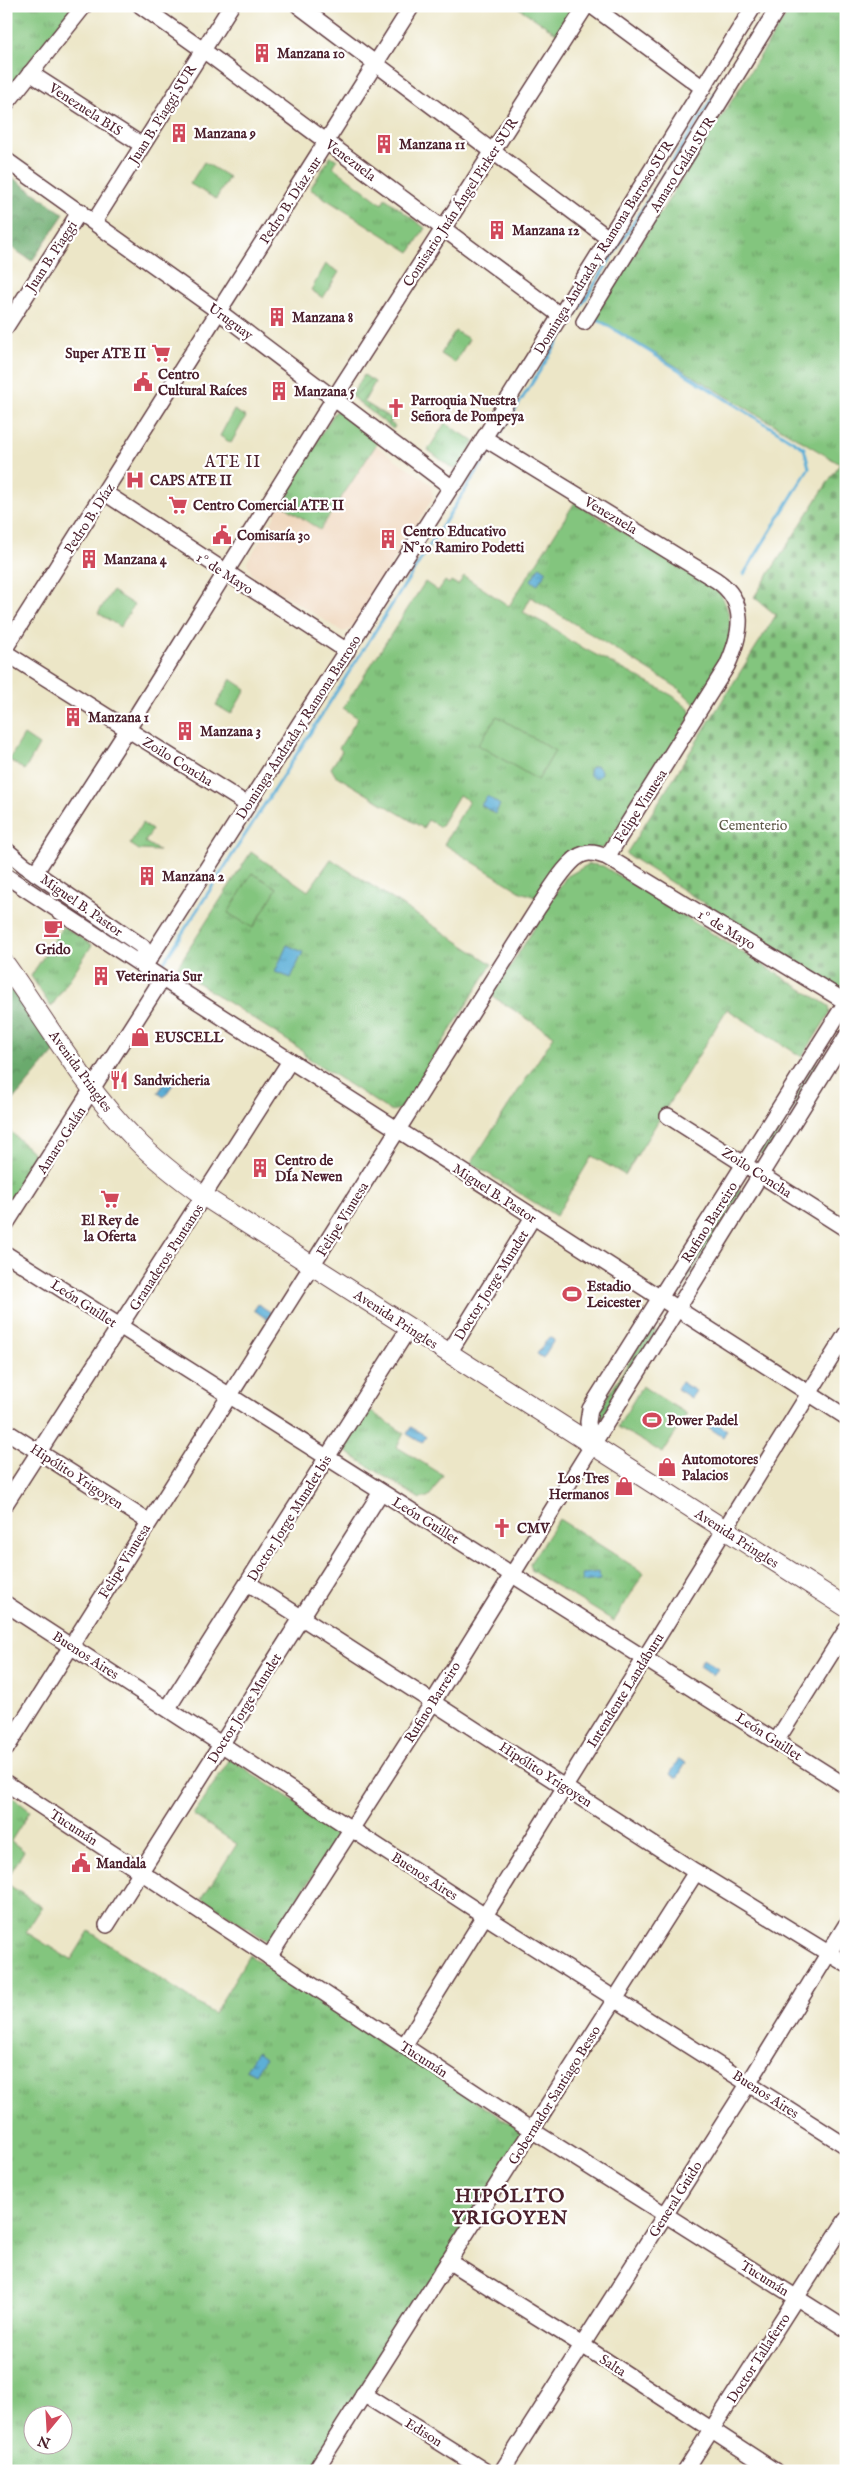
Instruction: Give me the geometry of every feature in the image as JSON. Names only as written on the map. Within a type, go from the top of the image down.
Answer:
[{"type":"main road","name":"Avenida Pringles","points":[[6,965],[93,1090],[135,1139],[205,1197],[846,1608]]},
{"type":"street","points":[[7,103],[84,6]]},
{"type":"street","name":"Venezuela","points":[[141,6],[561,316]]},
{"type":"street","name":"Juan B. Piaggi SUR","points":[[94,222],[231,6]]},
{"type":"street","points":[[299,6],[608,238]]},
{"type":"street","points":[[376,62],[412,6]]},
{"type":"street","name":"Comisario Juán Ángel Pirker SUR","points":[[35,873],[128,730],[442,229],[586,6]]},
{"type":"street","points":[[592,6],[703,88]]},
{"type":"street","name":"Dominga Andrada y Ramona Barroso SUR","points":[[451,487],[561,316],[754,6]]},
{"type":"street","name":"Amaro Galán SUR","points":[[584,322],[779,6]]},
{"type":"street","name":"Pedro B. Díaz sur","points":[[218,311],[376,62]]},
{"type":"street","name":"Venezuela BIS","points":[[30,73],[142,145]]},
{"type":"street","name":"Uruguay","points":[[6,160],[218,311],[451,487]]},
{"type":"street","name":"Juan B. Piaggi","points":[[6,327],[80,211]]},
{"type":"street","name":"Pedro B. Díaz","points":[[6,647],[106,493],[218,311]]},
{"type":"street","name":"Venezuela","points":[[484,438],[722,584]]},
{"type":"street","name":"Dominga Andrada y Ramona Barroso","points":[[144,967],[451,487]]},
{"type":"street","name":"1º de Mayo","points":[[106,493],[346,651]]},
{"type":"street","name":"Felipe Vinuesa","points":[[6,1749],[228,1395],[312,1266],[538,908],[570,863],[583,854],[595,853],[608,857],[695,720],[727,666],[739,631],[738,611],[734,596],[722,584]]},
{"type":"street","name":"Zoilo Concha","points":[[6,653],[248,805]]},
{"type":"street","name":"Miguel B. Pastor","points":[[6,850],[35,873],[143,947],[144,967]]},
{"type":"street","name":"1º de Mayo","points":[[608,857],[846,1002]]},
{"type":"street","name":"Miguel B. Pastor","points":[[6,876],[162,979],[846,1417]]},
{"type":"street","name":"Amaro Galán","points":[[6,1224],[162,979]]},
{"type":"street","name":"Rufino Barreiro","points":[[591,1445],[588,1422],[590,1409],[661,1299],[846,1002]]},
{"type":"street","points":[[825,1036],[844,1043]]},
{"type":"street","name":"Rufino Barreiro","points":[[269,1957],[433,1702],[760,1174],[844,1043]]},
{"type":"street","name":"Granaderos Puntanos","points":[[6,1502],[205,1197],[290,1061]]},
{"type":"street","name":"Zoilo Concha","points":[[668,1116],[846,1229]]},
{"type":"street","name":"Doctor Jorge Mundet","points":[[449,1353],[533,1217]]},
{"type":"street","name":"León Guillet","points":[[6,1254],[846,1786]]},
{"type":"street","name":"Doctor Jorge Mundet bis","points":[[168,1708],[409,1328]]},
{"type":"street","name":"Intendente Landáburu","points":[[404,2046],[846,1334]]},
{"type":"street","name":"Hipólito Yrigoyen","points":[[6,1430],[149,1522]]},
{"type":"street","name":"Doctor Jorge Mundet","points":[[107,1924],[380,1492]]},
{"type":"street","name":"Hipólito Yrigoyen","points":[[248,1583],[696,1872],[846,1964]]},
{"type":"street","name":"Buenos Aires","points":[[6,1604],[486,1916],[846,2146]]},
{"type":"street","points":[[776,1740],[846,1630]]},
{"type":"street","name":"Tucumán","points":[[6,1783],[533,2131],[846,2329]]},
{"type":"street","name":"Gobernador Santiago Besso","points":[[315,2471],[696,1872]]},
{"type":"street","name":"General Guido","points":[[502,2471],[749,2083],[846,1925]]},
{"type":"street","name":"Doctor Tallaferro","points":[[685,2471],[846,2220]]},
{"type":"street","name":"Salta","points":[[448,2261],[582,2345],[775,2471]]},
{"type":"street","name":"Edison","points":[[363,2394],[485,2471]]},
{"type":"shaded area","points":[[375,445],[431,484],[433,498],[350,630],[343,632],[252,575],[247,562],[275,516],[278,502],[321,530]]},
{"type":"green space","points":[[6,6],[74,6],[9,87],[6,87]]},
{"type":"green space","points":[[516,6],[578,6],[559,35]]},
{"type":"green space","points":[[792,6],[846,6],[846,454],[840,464],[594,317]]},
{"type":"green space","points":[[331,156],[337,160],[333,167],[382,204],[385,198],[425,228],[410,252],[310,189]]},
{"type":"green space","points":[[204,162],[229,177],[216,199],[190,184]]},
{"type":"green space","points":[[6,173],[64,214],[32,261],[6,244]]},
{"type":"green space","points":[[326,264],[339,272],[323,298],[311,290]]},
{"type":"green space","points":[[455,331],[469,339],[455,363],[441,354]]},
{"type":"green space","points":[[364,375],[375,382],[364,402],[392,419],[390,423],[395,426],[393,429],[351,396]]},
{"type":"green space","points":[[234,410],[246,417],[231,443],[220,436]]},
{"type":"green space","points":[[341,410],[380,439],[320,530],[278,502],[335,412]]},
{"type":"green space","points":[[445,423],[475,442],[459,468],[453,469],[428,450]]},
{"type":"green space","name":"Cementerio","points":[[846,454],[846,986],[843,991],[626,854],[776,615],[754,597]]},
{"type":"green space","points":[[575,502],[720,593],[727,609],[730,638],[721,665],[698,707],[678,688],[531,597],[523,612],[553,628],[570,641],[673,696],[689,709],[691,716],[604,848],[565,854],[539,896],[535,897],[521,892],[444,844],[469,801],[459,795],[440,827],[428,820],[423,828],[335,775],[331,768],[342,751],[339,748],[358,718],[343,708],[425,582],[438,591],[445,581],[449,584],[451,581],[458,585],[464,576],[509,606]]},
{"type":"green space","points":[[112,591],[134,605],[120,627],[98,613]]},
{"type":"green space","points":[[231,679],[246,689],[231,714],[216,705]]},
{"type":"green space","points":[[497,716],[555,751],[538,780],[478,745]]},
{"type":"green space","points":[[24,735],[39,745],[25,770],[9,760]]},
{"type":"green space","points":[[142,823],[152,830],[145,842],[159,851],[139,850],[130,844]]},
{"type":"green space","points":[[251,852],[308,891],[331,859],[492,964],[401,1109],[390,1111],[305,1056],[302,1050],[176,969]]},
{"type":"green space","points":[[6,858],[133,944],[136,952],[6,864]]},
{"type":"green space","points":[[589,864],[603,866],[829,1006],[830,1013],[802,1057],[727,1009],[625,1175],[592,1156],[556,1216],[471,1163],[554,1036],[492,996],[566,877]]},
{"type":"green space","points":[[252,873],[277,888],[253,928],[228,913]]},
{"type":"green space","points":[[63,926],[92,945],[51,1007],[31,976]]},
{"type":"green space","points":[[6,991],[13,991],[56,1050],[6,1109],[6,1057],[11,1045],[6,1018]]},
{"type":"green space","points":[[815,1062],[821,1065],[765,1157],[759,1153]]},
{"type":"green space","points":[[6,1127],[38,1158],[6,1205]]},
{"type":"green space","points":[[736,1188],[742,1191],[686,1282],[680,1278]]},
{"type":"green space","points":[[650,1328],[656,1331],[600,1422],[594,1419]]},
{"type":"green space","name":"Power Padel","points":[[642,1386],[687,1414],[663,1453],[618,1427]]},
{"type":"green space","points":[[367,1409],[404,1433],[397,1447],[443,1475],[430,1496],[420,1499],[345,1451],[344,1446]]},
{"type":"green space","points":[[559,1519],[644,1573],[614,1621],[532,1571],[530,1563]]},
{"type":"green space","points":[[230,1759],[341,1832],[269,1942],[202,1898],[237,1844],[193,1815]]},
{"type":"green space","points":[[11,1796],[30,1811],[11,1841],[24,1851],[6,1880],[6,1803]]},
{"type":"green space","points":[[6,1883],[42,1907],[26,1932],[71,1960],[89,1931],[214,2014],[249,1955],[525,2133],[315,2471],[6,2471]]},
{"type":"water","points":[[540,566],[547,571],[537,585],[531,580]]},
{"type":"water","points":[[597,766],[600,767],[600,777],[593,778],[590,777],[589,770],[590,767]]},
{"type":"water","points":[[487,796],[500,805],[495,814],[481,805]]},
{"type":"water","points":[[287,945],[303,952],[291,978],[275,972]]},
{"type":"water","points":[[167,1079],[174,1083],[164,1097],[158,1093]]},
{"type":"water","points":[[258,1304],[272,1313],[268,1320],[254,1310]]},
{"type":"water","points":[[549,1337],[554,1340],[543,1358],[537,1354]]},
{"type":"water","points":[[681,1382],[696,1391],[691,1398],[677,1389]]},
{"type":"water","points":[[713,1421],[727,1430],[723,1437],[708,1427]]},
{"type":"water","points":[[411,1427],[426,1436],[422,1443],[407,1434]]},
{"type":"water","points":[[599,1572],[600,1580],[582,1582],[582,1574]]},
{"type":"water","points":[[703,1659],[718,1669],[713,1675],[699,1666]]},
{"type":"water","points":[[679,1759],[686,1763],[677,1778],[670,1774]]},
{"type":"water","points":[[257,2052],[265,2058],[255,2074],[246,2069]]},
{"type":"waterway","points":[[496,440],[760,23]]},
{"type":"waterway","points":[[594,317],[804,448],[809,468],[744,574]]},
{"type":"waterway","points":[[164,962],[492,448]]},
{"type":"place","name":"Manzana 10","points":[[262,53]]},
{"type":"place","name":"Manzana 9","points":[[179,133]]},
{"type":"place","name":"Manzana 11","points":[[384,144]]},
{"type":"place","name":"Manzana 12","points":[[497,230]]},
{"type":"place","name":"Manzana 8","points":[[277,317]]},
{"type":"place","name":"Super ATE II","points":[[161,353]]},
{"type":"place","name":"Centro Cultural Raíces","points":[[143,382]]},
{"type":"place","name":"Manzana 5","points":[[279,391]]},
{"type":"place","name":"Parroquia Nuestra Señora de Pompeya","points":[[396,408]]},
{"type":"place","name":"CAPS ATE II","points":[[135,480]]},
{"type":"place","name":"Centro Comercial ATE II","points":[[178,505]]},
{"type":"place","name":"Comisaría 30","points":[[222,535]]},
{"type":"place","name":"Centro Educativo N°10 Ramiro Podetti","points":[[388,539]]},
{"type":"place","name":"Manzana 4","points":[[89,559]]},
{"type":"place","name":"Manzana 1","points":[[73,717]]},
{"type":"place","name":"Manzana 3","points":[[185,731]]},
{"type":"place","name":"Manzana 2","points":[[147,876]]},
{"type":"place","name":"Grido","points":[[53,928]]},
{"type":"place","name":"Veterinaria Sur","points":[[101,976]]},
{"type":"place","name":"EUSCELL","points":[[140,1037]]},
{"type":"place","name":"Sandwicheria","points":[[119,1080]]},
{"type":"place","name":"Centro de DÍa Newen","points":[[260,1168]]},
{"type":"place","name":"El Rey de la Oferta","points":[[110,1199]]},
{"type":"place","name":"Estadio Leicester","points":[[572,1294]]},
{"type":"place","name":"Power Padel","points":[[652,1420]]},
{"type":"place","name":"Automotores Palacios","points":[[667,1467]]},
{"type":"place","name":"Los Tres Hermanos","points":[[624,1486]]},
{"type":"place","name":"CMV","points":[[502,1528]]},
{"type":"place","name":"Mandala","points":[[81,1863]]},
{"type":"district","name":"ATE II","points":[[233,461]]},
{"type":"district","name":"HIPÓLITO YRIGOYEN","points":[[510,2206]]}]
